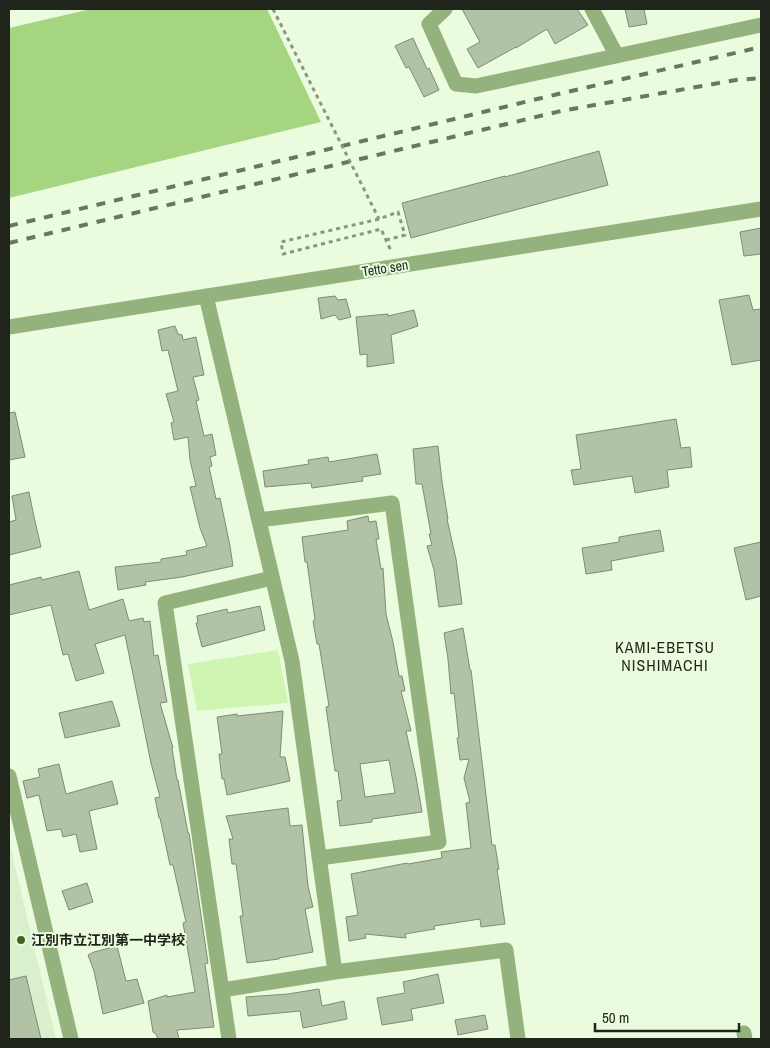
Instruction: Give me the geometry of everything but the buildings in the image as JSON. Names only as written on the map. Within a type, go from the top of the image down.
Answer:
[{"type":"street","points":[[445,9],[429,24],[456,84],[476,86],[761,25]]},
{"type":"street","points":[[592,9],[617,56]]},
{"type":"street","name":"Tetto sen","points":[[9,327],[761,209]]},
{"type":"street","points":[[206,296],[292,661],[335,972]]},
{"type":"street","points":[[259,520],[392,503],[439,842],[319,858]]},
{"type":"street","points":[[229,1039],[165,603],[272,578]]},
{"type":"street","points":[[9,776],[71,1039]]},
{"type":"street","points":[[222,990],[335,972],[506,950],[518,1039]]},
{"type":"path","points":[[273,9],[378,219]]},
{"type":"path","points":[[386,240],[405,235],[398,212],[378,219],[281,242],[284,254],[381,229],[391,252]]},
{"type":"shaded area","name":"江別市立江別第一中学校","points":[[9,841],[56,1039],[9,1039]]},
{"type":"green space","points":[[91,9],[267,9],[321,122],[9,198],[9,28]]},
{"type":"green space","points":[[278,650],[288,703],[197,711],[188,664]]},
{"type":"railway","points":[[9,226],[761,47]]},
{"type":"railway","points":[[9,243],[561,111],[736,80],[761,78]]},
{"type":"place","name":"江別市立江別第一中学校","points":[[21,940]]},
{"type":"district","name":"KAMI-EBETSU NISHIMACHI","points":[[665,656]]}]
